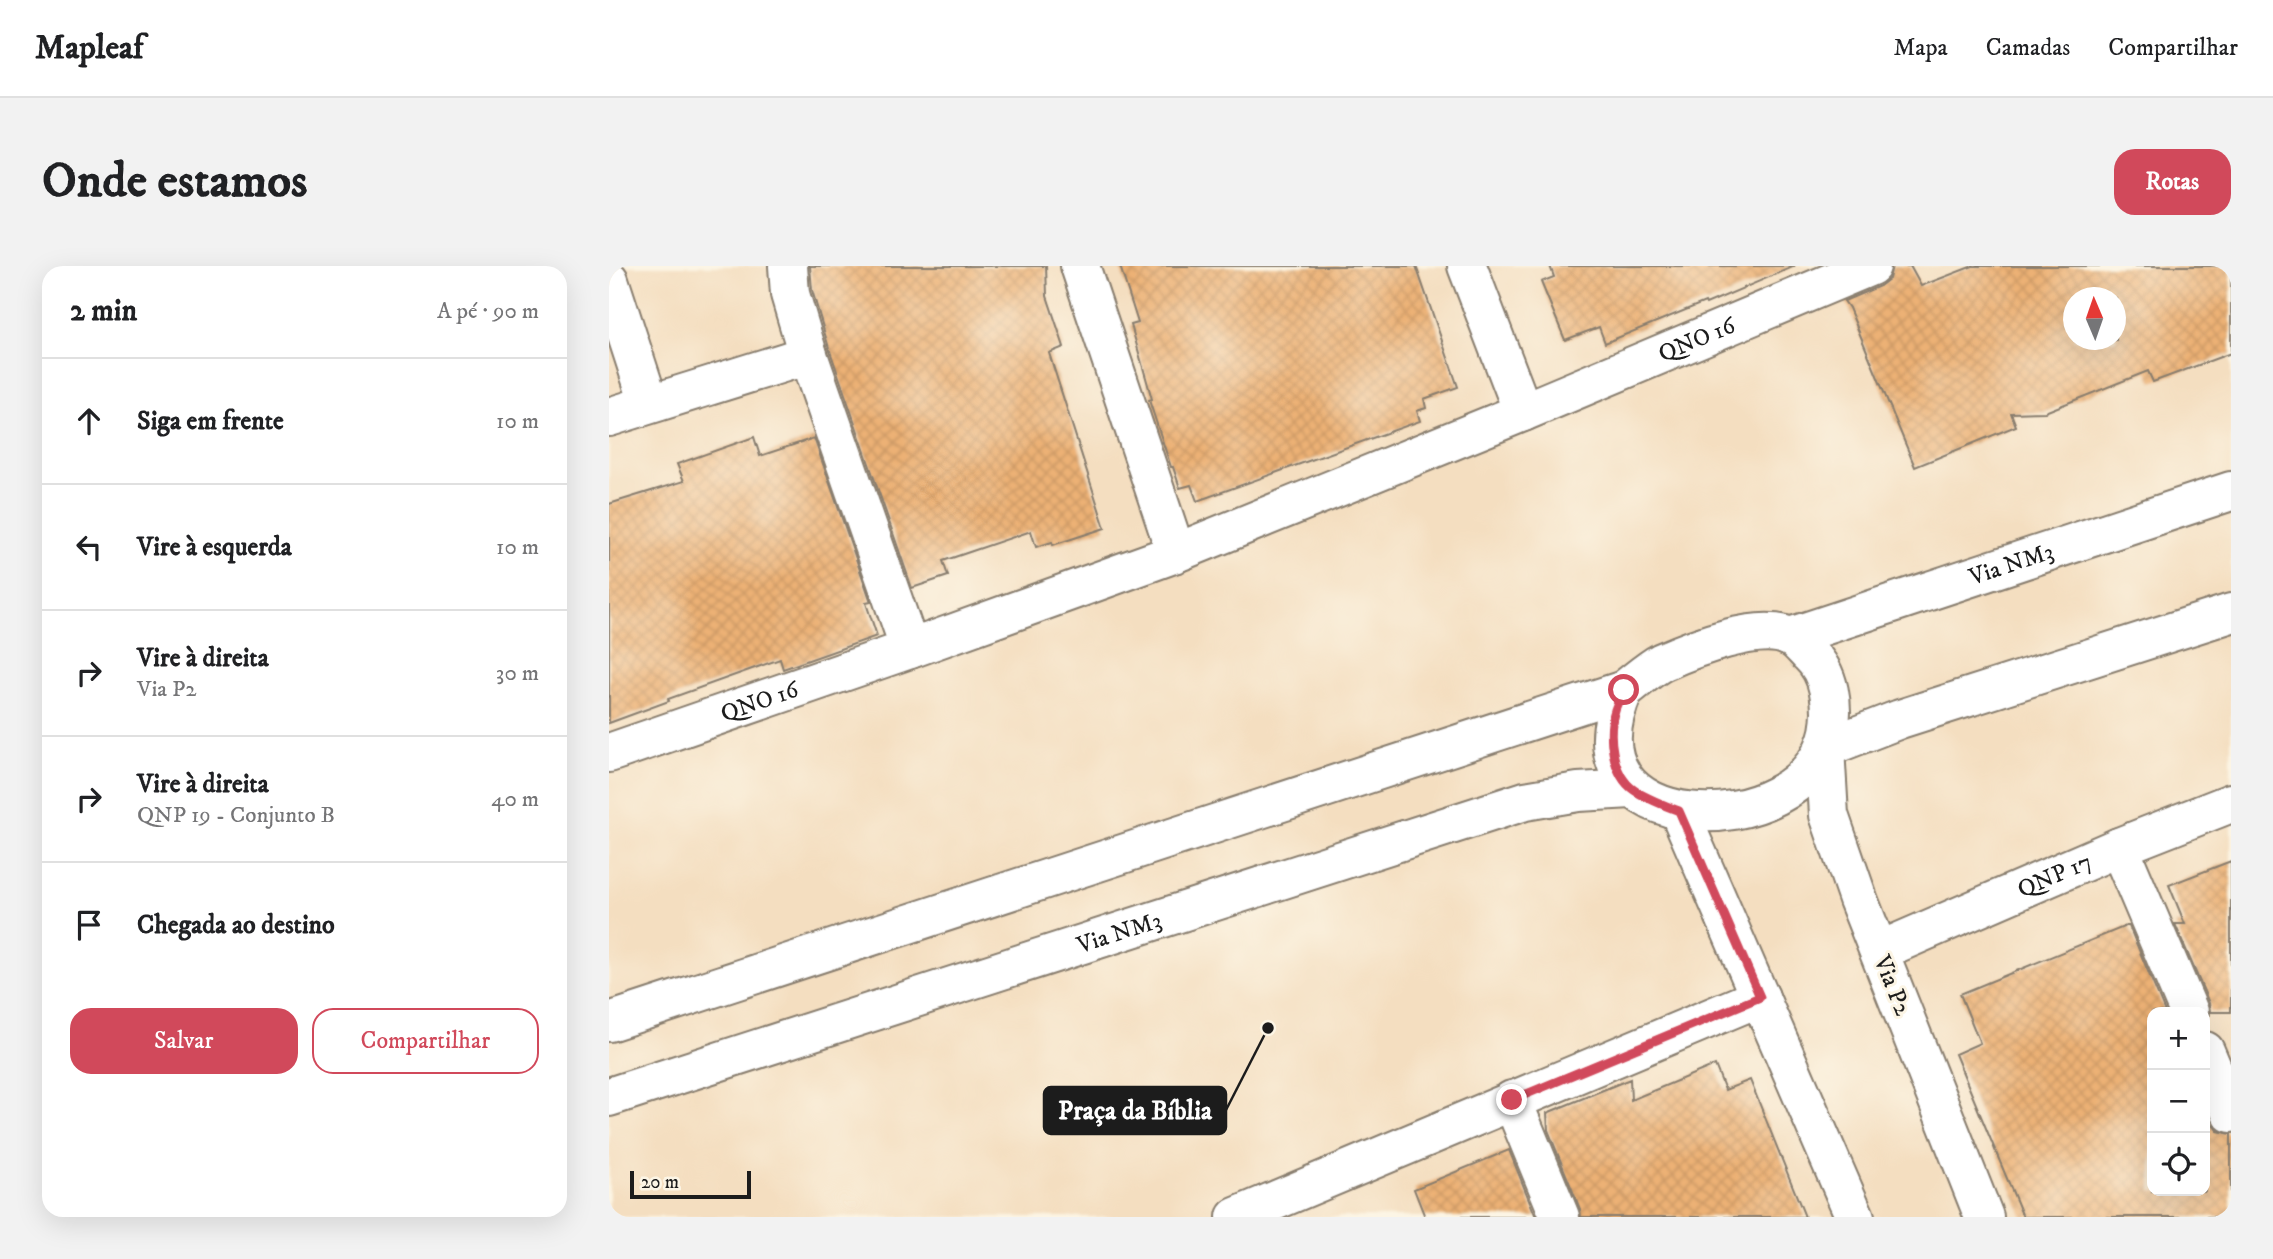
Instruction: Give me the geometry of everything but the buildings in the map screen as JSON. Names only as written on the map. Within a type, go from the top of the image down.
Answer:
[{"type":"main road","points":[[788,266],[790,294],[808,355],[910,649]]},
{"type":"main road","points":[[1080,266],[1176,553]]},
{"type":"main road","points":[[1467,266],[1523,412]]},
{"type":"main road","name":"QNO 16","points":[[609,753],[1176,553],[1523,412],[1871,266]]},
{"type":"main road","points":[[609,280],[649,403]]},
{"type":"main road","points":[[609,417],[808,355]]},
{"type":"main road","name":"Via NM3","points":[[1790,636],[2231,491]]},
{"type":"main road","points":[[1825,748],[1900,719],[2231,613]]},
{"type":"main road","points":[[609,1022],[1624,690],[1660,663],[1716,641],[1760,632],[1790,636],[1820,664],[1829,686],[1831,723],[1825,748],[1799,782],[1762,803],[1718,813],[1679,811],[1632,789],[1620,774],[1614,756],[1612,727],[1624,690]]},
{"type":"main road","name":"Via P2","points":[[1825,748],[1829,815],[1857,899],[1984,1217]]},
{"type":"main road","name":"Via NM3","points":[[609,1097],[1525,801],[1578,792],[1632,789]]},
{"type":"main road","name":"QNP 17","points":[[1879,951],[2119,846],[2231,803]]},
{"type":"main road","points":[[1679,811],[1854,1217]]},
{"type":"main road","points":[[2119,846],[2187,1007]]},
{"type":"main road","points":[[1236,1217],[1301,1205],[1512,1100],[1760,997]]},
{"type":"main road","points":[[2210,1063],[2231,1113]]},
{"type":"main road","points":[[1512,1100],[1560,1217]]},
{"type":"place","name":"Praça da Bíblia","points":[[1268,1028]]},
{"type":"route","points":[[1512,1100],[1760,997],[1679,811],[1632,789],[1620,774],[1614,756],[1612,727],[1624,690]]}]
